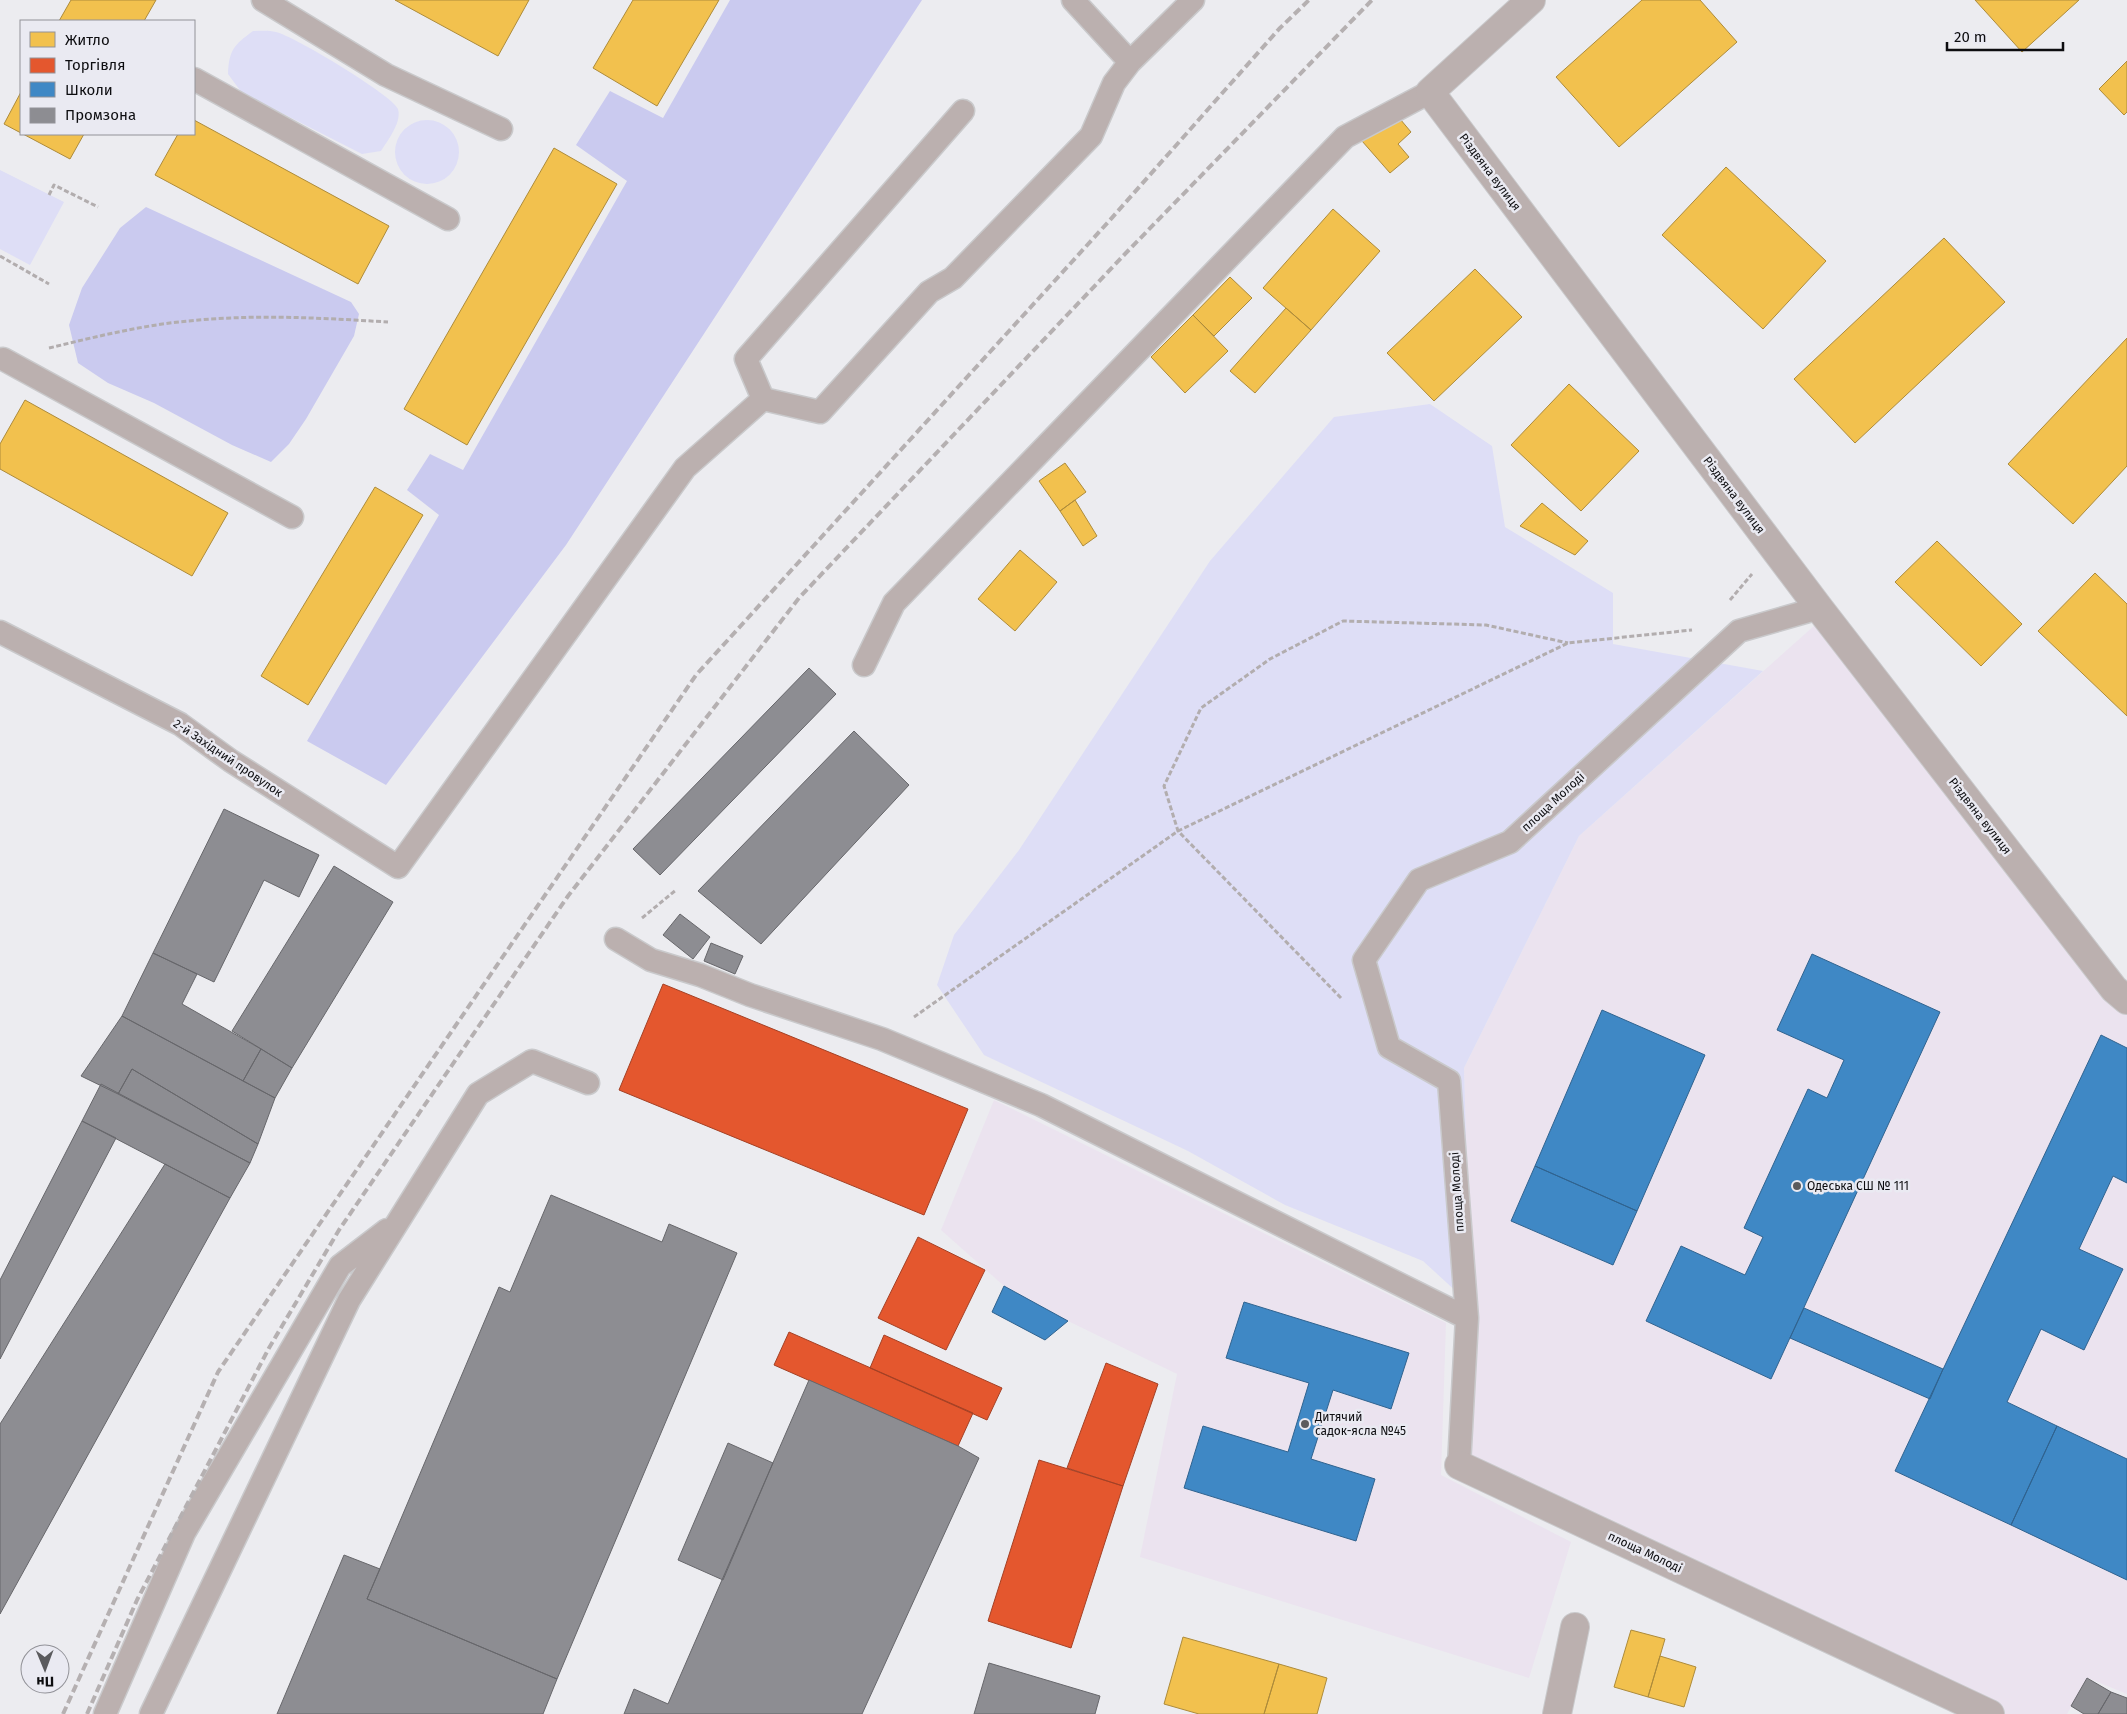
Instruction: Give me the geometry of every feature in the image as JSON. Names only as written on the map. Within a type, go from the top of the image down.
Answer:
[{"type":"street","points":[[1430,92],[1531,0]]},
{"type":"street","name":"Різдвяна вулиця","points":[[1430,92],[1819,608],[2114,989],[2127,1000]]},
{"type":"street","name":"площа Молоді","points":[[1459,1465],[1990,1714]]},
{"type":"street","points":[[1557,1714],[1575,1627]]},
{"type":"lane","points":[[263,0],[386,74],[500,129]]},
{"type":"lane","points":[[1073,0],[1130,62]]},
{"type":"lane","points":[[963,111],[746,359],[762,399],[820,412],[929,292],[952,278],[1091,136],[1114,83],[1130,62],[1193,0]]},
{"type":"lane","points":[[195,80],[448,219]]},
{"type":"lane","points":[[864,665],[894,603],[1345,137],[1430,92]]},
{"type":"lane","points":[[3,359],[292,517]]},
{"type":"lane","name":"2-й Західний провулок","points":[[0,632],[180,724],[231,761],[398,867],[685,468],[762,399]]},
{"type":"lane","name":"площа Молоді","points":[[1459,1465],[1467,1318],[1449,1081],[1388,1047],[1364,960],[1419,880],[1510,842],[1739,631],[1819,608]]},
{"type":"lane","points":[[616,939],[651,960],[882,1038],[1041,1106],[1467,1318]]},
{"type":"lane","points":[[151,1714],[349,1300],[478,1094],[532,1061],[588,1083]]},
{"type":"lane","points":[[105,1714],[184,1534],[340,1266],[399,1221]]},
{"type":"path","points":[[49,195],[54,185],[98,207]]},
{"type":"path","points":[[0,256],[49,284]]},
{"type":"path","points":[[3,359],[93,337],[188,321],[287,316],[388,322]]},
{"type":"path","points":[[1725,606],[1774,548]]},
{"type":"path","points":[[1348,1005],[1178,831],[1164,786],[1201,708],[1270,659],[1343,621],[1486,625],[1568,642],[1696,630]]},
{"type":"path","points":[[882,1038],[1178,831],[1568,642]]},
{"type":"path","points":[[616,939],[676,890]]},
{"type":"shaded area","points":[[730,0],[922,0],[566,545],[386,785],[307,741],[439,515],[407,490],[430,454],[463,470],[627,181],[576,145],[610,91],[663,118]]},
{"type":"shaded area","points":[[253,31],[276,32],[301,43],[342,67],[392,102],[398,109],[398,120],[394,131],[381,151],[362,154],[242,93],[228,74],[230,59],[237,44]]},
{"type":"shaded area","points":[[427,120],[445,126],[453,134],[459,152],[453,170],[445,178],[427,184],[409,178],[401,170],[395,152],[401,134],[409,126]]},
{"type":"shaded area","points":[[0,170],[64,202],[30,265],[0,249]]},
{"type":"shaded area","points":[[146,207],[351,302],[359,314],[354,336],[306,419],[289,444],[271,462],[232,445],[154,403],[108,383],[78,363],[69,325],[82,288],[120,228]]},
{"type":"shaded area","points":[[1430,404],[1492,446],[1505,527],[1613,593],[1613,644],[1763,671],[1579,836],[1464,1068],[1471,1305],[1423,1261],[1285,1205],[1188,1151],[984,1055],[937,985],[954,935],[1019,850],[1210,561],[1334,417]]},
{"type":"shaded area","name":"Одеська СШ № 111","points":[[1824,617],[2127,1009],[2127,1694],[2088,1678],[2067,1714],[1992,1714],[1464,1461],[1471,1316],[1464,1068],[1579,836]]},
{"type":"shaded area","name":"Дитячий садок-ясла №45","points":[[994,1100],[1446,1323],[1441,1475],[1571,1542],[1529,1678],[1140,1557],[1177,1374],[1068,1321],[1004,1286],[941,1230]]},
{"type":"building: Житло","points":[[71,0],[156,0],[145,20],[60,20]]},
{"type":"building: Житло","points":[[395,0],[529,0],[498,56]]},
{"type":"building: Житло","points":[[633,0],[719,0],[657,106],[593,68]]},
{"type":"building: Житло","points":[[1642,0],[1700,0],[1737,42],[1619,147],[1556,77]]},
{"type":"building: Житло","points":[[1975,0],[2079,0],[2022,52]]},
{"type":"building: Житло","points":[[2127,61],[2127,112],[2124,115],[2099,89]]},
{"type":"building: Житло","points":[[20,94],[20,132],[4,124]]},
{"type":"building: Житло","points":[[1395,113],[1411,132],[1398,144],[1409,157],[1390,173],[1362,141]]},
{"type":"building: Житло","points":[[195,121],[389,226],[358,284],[155,175],[177,135],[195,135]]},
{"type":"building: Житло","points":[[25,135],[83,135],[70,159]]},
{"type":"building: Житло","points":[[554,148],[617,184],[467,445],[404,409]]},
{"type":"building: Житло","points":[[1726,167],[1826,261],[1763,329],[1662,235]]},
{"type":"building: Житло","points":[[1333,209],[1380,251],[1311,330],[1263,288]]},
{"type":"building: Житло","points":[[1944,238],[2005,302],[1855,443],[1794,379]]},
{"type":"building: Житло","points":[[1475,269],[1522,317],[1434,401],[1387,353]]},
{"type":"building: Житло","points":[[1230,277],[1252,298],[1214,336],[1193,315]]},
{"type":"building: Житло","points":[[1286,308],[1311,330],[1255,393],[1230,371]]},
{"type":"building: Житло","points":[[1193,315],[1228,351],[1185,393],[1151,357]]},
{"type":"building: Житло","points":[[2127,338],[2127,466],[2073,524],[2008,464]]},
{"type":"building: Житло","points":[[1569,384],[1639,451],[1581,511],[1511,445]]},
{"type":"building: Житло","points":[[25,400],[228,513],[192,576],[0,469],[0,444]]},
{"type":"building: Житло","points":[[1065,463],[1086,492],[1060,511],[1039,481]]},
{"type":"building: Житло","points":[[375,487],[423,515],[308,705],[261,676]]},
{"type":"building: Житло","points":[[1075,500],[1097,536],[1083,546],[1060,511]]},
{"type":"building: Житло","points":[[1542,503],[1588,541],[1575,555],[1520,526]]},
{"type":"building: Житло","points":[[1937,541],[2022,624],[1981,666],[1895,582]]},
{"type":"building: Житло","points":[[1020,550],[1057,582],[1015,631],[978,599]]},
{"type":"building: Житло","points":[[2095,573],[2127,604],[2127,716],[2038,631]]},
{"type":"building: Житло","points":[[1631,1630],[1665,1639],[1648,1697],[1614,1687]]},
{"type":"building: Житло","points":[[1183,1637],[1279,1664],[1264,1714],[1199,1714],[1164,1704]]},
{"type":"building: Житло","points":[[1660,1656],[1696,1667],[1684,1707],[1648,1697]]},
{"type":"building: Житло","points":[[1279,1664],[1327,1678],[1317,1714],[1264,1714]]},
{"type":"building: Торгівля","points":[[663,984],[968,1109],[924,1215],[619,1090]]},
{"type":"building: Торгівля","points":[[918,1237],[985,1270],[946,1350],[878,1318]]},
{"type":"building: Торгівля","points":[[789,1332],[973,1413],[958,1446],[774,1365]]},
{"type":"building: Торгівля","points":[[884,1335],[1002,1388],[987,1420],[870,1368]]},
{"type":"building: Торгівля","points":[[1106,1363],[1158,1384],[1123,1486],[1067,1468]]},
{"type":"building: Торгівля","points":[[1039,1460],[1123,1486],[1071,1648],[988,1621]]},
{"type":"building: Школи","points":[[1812,954],[1940,1012],[1771,1379],[1646,1321],[1681,1246],[1745,1275],[1763,1237],[1744,1228],[1808,1089],[1827,1098],[1844,1060],[1777,1030]]},
{"type":"building: Школи","points":[[1602,1010],[1705,1055],[1637,1211],[1535,1166]]},
{"type":"building: Школи","points":[[2101,1035],[2127,1048],[2127,1183],[2113,1176],[2079,1249],[2123,1269],[2084,1350],[2041,1329],[2007,1402],[2057,1426],[2011,1525],[1895,1471]]},
{"type":"building: Школи","points":[[1535,1166],[1637,1211],[1613,1265],[1511,1221]]},
{"type":"building: Школи","points":[[1004,1286],[1068,1321],[1045,1340],[992,1312]]},
{"type":"building: Школи","points":[[1244,1302],[1409,1353],[1391,1409],[1333,1390],[1311,1459],[1375,1479],[1356,1541],[1184,1488],[1203,1426],[1288,1452],[1309,1383],[1226,1358]]},
{"type":"building: Школи","points":[[1804,1308],[1943,1369],[1930,1399],[1790,1338]]},
{"type":"building: Школи","points":[[2057,1426],[2127,1459],[2127,1580],[2011,1525]]},
{"type":"building: Промзона","points":[[809,668],[836,694],[660,875],[633,849]]},
{"type":"building: Промзона","points":[[854,731],[909,785],[761,944],[698,891]]},
{"type":"building: Промзона","points":[[224,809],[319,855],[299,897],[264,880],[214,982],[153,953]]},
{"type":"building: Промзона","points":[[334,866],[393,902],[292,1068],[232,1031]]},
{"type":"building: Промзона","points":[[680,914],[710,937],[693,959],[663,935]]},
{"type":"building: Промзона","points":[[711,943],[743,956],[735,974],[704,961]]},
{"type":"building: Промзона","points":[[153,953],[197,974],[182,1004],[261,1049],[243,1081],[122,1016]]},
{"type":"building: Промзона","points":[[122,1016],[275,1098],[258,1144],[132,1069],[118,1094],[81,1076]]},
{"type":"building: Промзона","points":[[261,1049],[292,1068],[275,1098],[243,1081]]},
{"type":"building: Промзона","points":[[132,1069],[258,1144],[250,1163],[118,1094]]},
{"type":"building: Промзона","points":[[101,1084],[250,1163],[230,1198],[82,1121]]},
{"type":"building: Промзона","points":[[82,1121],[116,1138],[0,1359],[0,1280]]},
{"type":"building: Промзона","points":[[165,1164],[230,1198],[0,1614],[0,1424]]},
{"type":"building: Промзона","points":[[551,1195],[662,1242],[669,1224],[737,1253],[557,1679],[367,1599],[499,1287],[510,1292]]},
{"type":"building: Промзона","points":[[809,1380],[958,1446],[979,1458],[862,1714],[624,1714],[634,1689],[668,1704]]},
{"type":"building: Промзона","points":[[728,1443],[773,1463],[723,1580],[678,1560]]},
{"type":"building: Промзона","points":[[344,1555],[380,1569],[367,1599],[557,1679],[543,1714],[277,1714]]},
{"type":"building: Промзона","points":[[989,1663],[1100,1696],[1095,1714],[974,1714]]},
{"type":"building: Промзона","points":[[2087,1678],[2111,1692],[2098,1714],[2084,1714],[2071,1706]]},
{"type":"building: Промзона","points":[[2111,1692],[2127,1698],[2127,1714],[2098,1714]]},
{"type":"railway","points":[[63,1714],[218,1372],[696,675],[1110,220],[1279,29],[1309,0]]},
{"type":"railway","points":[[87,1714],[137,1600],[269,1348],[339,1230],[568,896],[799,598],[1124,255],[1372,0]]},
{"type":"place","name":"Одеська СШ № 111","points":[[1797,1186]]},
{"type":"place","name":"Дитячий садок-ясла №45","points":[[1305,1424]]}]
